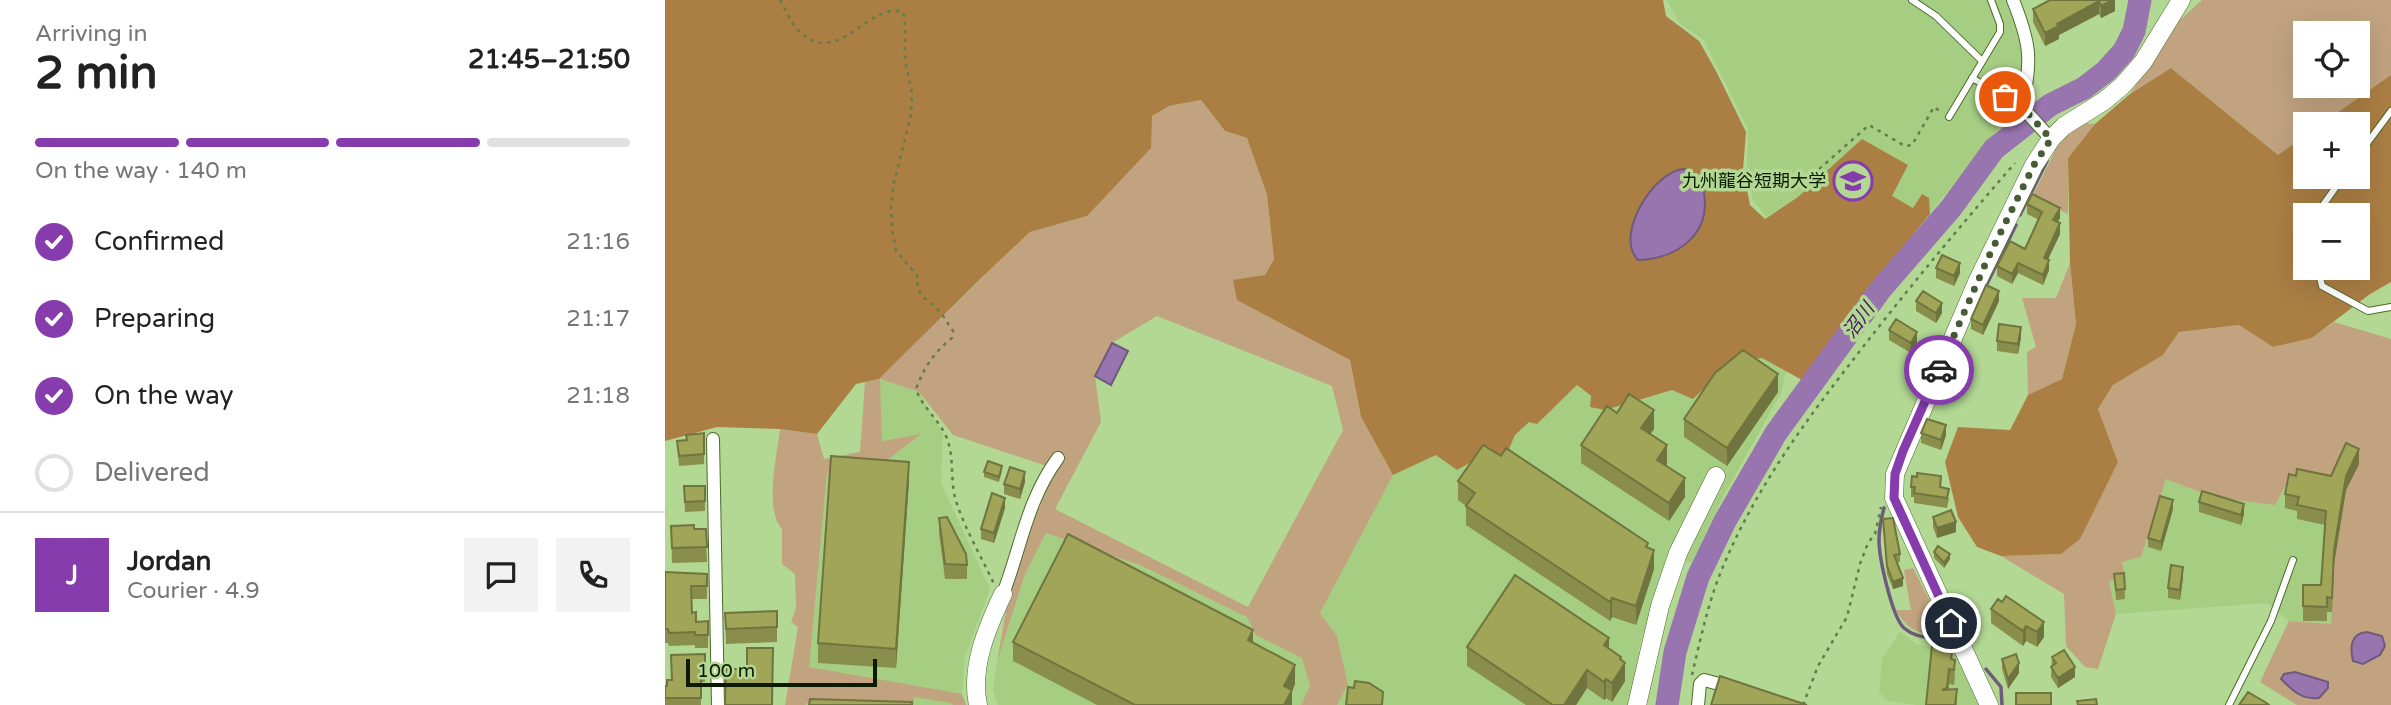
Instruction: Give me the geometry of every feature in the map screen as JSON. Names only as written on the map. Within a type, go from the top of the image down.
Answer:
[{"type":"street","points":[[2013,0],[2027,38],[2030,60],[2022,107],[2047,136]]},
{"type":"street","points":[[1989,705],[1894,498],[1895,474],[1977,282],[2047,136],[2104,101],[2122,86],[2143,62],[2181,0]]},
{"type":"street","points":[[713,439],[718,705]]},
{"type":"street","points":[[978,705],[975,692],[982,646],[1003,594],[1030,510],[1044,476],[1058,458]]},
{"type":"street","points":[[1637,705],[1660,606],[1678,554],[1716,477]]},
{"type":"street","points":[[1698,705],[1700,684],[1704,680],[1748,692]]},
{"type":"lane","points":[[1912,0],[1936,16],[1982,61]]},
{"type":"lane","points":[[1949,117],[2000,32],[2000,24],[1991,0]]},
{"type":"lane","points":[[1972,78],[2022,107]]},
{"type":"lane","points":[[2370,139],[2391,111]]},
{"type":"lane","points":[[2321,280],[2322,286],[2368,311],[2391,307]]},
{"type":"lane","points":[[2229,705],[2271,621],[2293,560]]},
{"type":"path","points":[[780,0],[802,33],[815,41],[826,43],[841,39],[883,13],[895,10],[902,12],[905,17],[904,48],[912,93],[911,115],[894,183],[892,228],[896,251],[917,275],[917,289],[923,299],[939,310],[953,331],[952,338],[938,349],[923,369],[916,389],[919,398],[935,416],[949,445],[951,479],[957,505],[996,588],[1003,594]]},
{"type":"path","points":[[1800,186],[1869,125],[1905,146],[1912,145],[1934,107],[1949,117]]},
{"type":"path","points":[[1692,675],[1707,613],[1725,561],[1761,493],[1804,423],[1924,267],[2015,163]]},
{"type":"path","points":[[1803,705],[1818,666],[1847,617],[1860,564],[1868,543],[1875,534],[1878,513],[1884,500],[1894,498]]},
{"type":"shaded area","points":[[665,0],[1663,0],[1666,16],[1699,41],[1746,132],[1743,170],[1750,205],[1765,219],[1798,197],[1862,139],[1908,165],[1892,196],[1913,208],[1922,194],[1929,198],[1930,214],[1914,233],[1902,256],[1802,380],[1762,358],[1731,362],[1693,399],[1672,390],[1605,410],[1590,407],[1591,396],[1577,385],[1537,424],[1529,422],[1515,435],[1504,461],[1478,458],[1457,470],[1436,455],[1393,475],[1361,417],[1350,360],[1237,300],[1233,280],[1265,275],[1274,259],[1267,195],[1247,138],[1225,131],[1201,100],[1169,106],[1152,116],[1151,148],[1087,216],[1030,232],[879,379],[856,384],[817,434],[780,429],[717,427],[665,441]]},
{"type":"shaded area","points":[[1667,0],[2008,0],[2024,48],[2023,83],[2011,113],[1914,233],[1902,256],[1802,380],[1786,371],[1781,393],[1723,497],[1692,562],[1667,562],[1640,643],[1630,705],[1337,705],[1348,684],[1337,636],[1320,613],[1393,475],[1436,455],[1504,461],[1515,435],[1529,421],[1537,424],[1577,385],[1605,410],[1672,390],[1731,362],[1761,358],[1785,370],[1798,197],[1766,217],[1753,200],[1747,166],[1748,129],[1704,40],[1679,23]]},
{"type":"shaded area","points":[[2202,0],[2391,0],[2391,75],[2370,90],[2370,21],[2293,21],[2293,98],[2358,98],[2338,112],[2293,112],[2293,144],[2278,155],[2171,68],[2130,94],[2179,21]]},
{"type":"shaded area","points":[[2171,68],[2278,155],[2293,144],[2293,189],[2370,189],[2370,112],[2338,112],[2358,98],[2370,98],[2370,90],[2391,75],[2391,282],[2370,294],[2312,338],[2273,347],[2239,325],[2179,332],[2163,355],[2113,385],[2098,409],[2118,462],[2080,539],[2061,554],[2001,556],[1977,547],[1958,517],[1945,462],[1958,427],[2010,430],[2028,395],[2062,379],[2076,324],[2070,263],[2068,158],[2095,124],[2130,94]]},
{"type":"shaded area","points":[[1201,100],[1225,131],[1247,138],[1267,195],[1274,259],[1265,275],[1237,299],[1350,360],[1361,417],[1393,475],[1320,613],[1337,636],[1348,684],[1337,705],[1301,705],[1310,686],[1302,658],[1256,635],[1247,617],[1140,565],[1046,533],[1025,574],[997,662],[1007,605],[1050,467],[953,435],[919,392],[880,379],[882,441],[921,434],[881,465],[827,473],[809,667],[962,694],[966,705],[914,697],[913,705],[785,705],[798,627],[791,622],[796,608],[795,574],[782,564],[782,529],[774,509],[773,482],[780,429],[817,434],[824,459],[860,452],[865,382],[879,379],[1030,232],[1087,216],[1152,116],[1169,106]],"holes":[[[1157,316],[1332,386],[1343,430],[1248,607],[1055,509],[1101,422],[1095,376],[1112,343]]]},
{"type":"shaded area","points":[[2081,123],[2095,124],[2068,158],[2068,214],[2032,197],[2057,147]]},
{"type":"shaded area","points":[[1684,169],[1695,175],[1703,189],[1705,208],[1702,221],[1688,242],[1677,249],[1652,259],[1638,260],[1632,249],[1631,236],[1640,206],[1660,181],[1672,172]]},
{"type":"shaded area","points":[[2070,263],[2076,324],[2062,379],[2028,395],[2027,352],[2036,347],[2022,298],[2056,298]]},
{"type":"shaded area","points":[[2334,322],[2391,339],[2391,705],[2297,705],[2260,682],[2289,621],[2331,624],[2334,564],[2346,491],[2358,464],[2334,484],[2291,475],[2275,505],[2213,497],[2166,479],[2141,557],[2122,562],[2125,578],[2109,581],[2116,614],[2098,669],[2085,667],[2066,646],[2064,594],[2001,556],[2061,554],[2118,462],[2098,409],[2113,385],[2163,355],[2179,332],[2239,325],[2273,347],[2312,338]]},
{"type":"shaded area","points":[[1112,343],[1128,351],[1111,385],[1095,376]]},
{"type":"shaded area","points":[[879,379],[919,392],[943,434],[941,483],[990,589],[965,657],[962,694],[966,705],[805,705],[827,472],[881,465],[919,435],[882,441]]},
{"type":"shaded area","points":[[2359,464],[2346,491],[2331,624],[2289,621],[2267,603],[2116,614],[2109,581],[2125,578],[2122,562],[2141,557],[2166,479],[2213,497],[2291,475],[2334,484]]},
{"type":"shaded area","points":[[1046,533],[1140,565],[1247,617],[1256,635],[1302,657],[1310,686],[1301,705],[998,705],[993,690],[997,662],[1025,574]]},
{"type":"shaded area","points":[[1913,568],[1948,637],[1917,631],[1901,618],[1896,610],[1911,610],[1904,570]]},
{"type":"shaded area","points":[[1900,632],[1917,644],[1954,652],[1975,693],[1978,705],[1916,705],[1888,701],[1879,692],[1882,658]]},
{"type":"shaded area","points":[[2367,632],[2382,636],[2385,646],[2380,655],[2363,664],[2353,661],[2352,646],[2357,635]]},
{"type":"shaded area","points":[[2295,672],[2328,682],[2328,688],[2319,698],[2303,696],[2281,679],[2284,674]]},
{"type":"building","points":[[2050,0],[2112,0],[2101,6],[2099,1],[2045,33],[2033,9]]},
{"type":"building","points":[[2032,194],[2060,208],[2053,220],[2060,223],[2044,258],[2049,260],[2043,275],[2018,263],[2012,274],[1997,266],[2010,241],[2025,249],[2042,212],[2027,204]]},
{"type":"building","points":[[1942,255],[1960,263],[1954,276],[1936,268]]},
{"type":"building","points":[[1986,285],[1999,291],[1983,325],[1971,319]]},
{"type":"building","points":[[1923,291],[1942,303],[1936,313],[1916,301]]},
{"type":"building","points":[[1896,319],[1917,332],[1911,343],[1889,330]]},
{"type":"building","points":[[1999,324],[2021,327],[2018,344],[1997,341]]},
{"type":"building","points":[[1743,350],[1778,374],[1727,448],[1684,419],[1715,373]]},
{"type":"building","points":[[1629,394],[1654,410],[1641,428],[1667,445],[1657,460],[1685,478],[1669,503],[1581,445],[1607,406],[1617,413]]},
{"type":"building","points":[[1927,419],[1946,425],[1941,440],[1921,433]]},
{"type":"building","points":[[704,433],[704,454],[679,456],[677,441],[687,440],[686,435]]},
{"type":"building","points":[[2346,443],[2359,449],[2346,476],[2334,550],[2332,598],[2327,597],[2327,607],[2303,606],[2303,585],[2321,585],[2326,511],[2297,505],[2299,497],[2285,494],[2289,474],[2296,476],[2297,469],[2331,476]]},
{"type":"building","points":[[1483,445],[1501,456],[1506,448],[1648,543],[1646,547],[1654,550],[1636,606],[1612,598],[1610,602],[1466,506],[1475,493],[1458,481]]},
{"type":"building","points":[[831,456],[909,462],[896,649],[818,643]]},
{"type":"building","points":[[988,461],[1002,466],[999,477],[984,472]]},
{"type":"building","points":[[1010,467],[1025,472],[1020,489],[1004,484]]},
{"type":"building","points":[[1917,473],[1941,476],[1940,487],[1949,489],[1947,498],[1914,493],[1915,487],[1911,487],[1912,476],[1917,477]]},
{"type":"building","points":[[684,486],[705,486],[705,501],[685,502]]},
{"type":"building","points":[[2202,491],[2244,504],[2241,515],[2199,502]]},
{"type":"building","points":[[992,493],[1005,498],[994,533],[981,529]]},
{"type":"building","points":[[2160,496],[2173,500],[2161,542],[2148,538]]},
{"type":"building","points":[[1951,510],[1956,522],[1937,528],[1933,517]]},
{"type":"building","points":[[947,517],[966,554],[967,565],[945,564],[939,518]]},
{"type":"building","points":[[1893,518],[1900,554],[1894,555],[1903,578],[1893,582],[1887,566],[1883,519]]},
{"type":"building","points":[[694,525],[694,529],[706,529],[707,547],[672,548],[671,526]]},
{"type":"building","points":[[1068,534],[1253,630],[1248,640],[1295,665],[1284,686],[1292,690],[1284,705],[1135,705],[1013,642]]},
{"type":"building","points":[[1938,546],[1950,554],[1944,563],[1934,552]]},
{"type":"building","points":[[2171,565],[2183,567],[2180,590],[2168,588]]},
{"type":"building","points":[[665,572],[707,574],[707,586],[691,586],[692,613],[696,612],[696,622],[708,621],[708,635],[695,635],[695,632],[669,633],[668,629],[665,629]]},
{"type":"building","points":[[2124,573],[2125,589],[2116,590],[2114,574]]},
{"type":"building","points":[[1515,575],[1609,638],[1604,645],[1625,663],[1612,683],[1606,679],[1604,682],[1587,670],[1564,705],[1553,705],[1467,647]]},
{"type":"building","points":[[2006,596],[2044,622],[2037,632],[2026,626],[2023,631],[1991,609],[1998,599],[2002,602]]},
{"type":"building","points":[[777,611],[777,627],[726,629],[725,613]]},
{"type":"building","points":[[1933,636],[1953,639],[1951,659],[1955,660],[1954,670],[1949,669],[1947,688],[1942,690],[1957,689],[1955,705],[1926,705]]},
{"type":"building","points":[[747,648],[773,648],[772,705],[725,705],[726,669],[747,669]]},
{"type":"building","points":[[2064,650],[2075,667],[2058,678],[2051,667],[2056,663],[2052,657]]},
{"type":"building","points":[[705,654],[705,665],[701,665],[701,698],[665,698],[667,680],[672,680],[671,655]]},
{"type":"building","points":[[2016,654],[2019,663],[2008,679],[2002,659]]},
{"type":"building","points":[[1720,676],[1807,705],[1711,705]]},
{"type":"building","points":[[1355,681],[1369,683],[1383,692],[1382,705],[1346,705],[1348,687],[1354,688]]},
{"type":"building","points":[[2248,692],[2265,702],[2269,705],[2239,705]]},
{"type":"building","points":[[2016,693],[2051,693],[2051,705],[2016,705]]},
{"type":"building","points":[[810,699],[912,702],[912,705],[809,705]]},
{"type":"building","points":[[2096,699],[2097,705],[2078,705],[2077,701]]},
{"type":"waterway","name":"沼川","points":[[1667,705],[1675,652],[1698,577],[1725,521],[1776,433],[1880,290],[1951,208],[1994,149],[2050,105],[2084,88],[2106,71],[2124,51],[2134,31],[2140,0]]},
{"type":"waterway","points":[[2020,215],[2047,161]]},
{"type":"waterway","points":[[1975,308],[2016,225]]},
{"type":"waterway","points":[[1884,508],[1879,540],[1887,587],[1895,612],[1907,631],[1935,639]]},
{"type":"waterway","points":[[1986,669],[2001,687],[2002,705]]},
{"type":"way so far","points":[[1939,370],[1988,258],[2034,165],[2051,139],[2022,107],[2005,97]]},
{"type":"place","name":"九州龍谷短期大学","points":[[1853,181]]},
{"type":"route","points":[[1939,370],[1903,451],[1895,474],[1894,498],[1951,623]]}]
